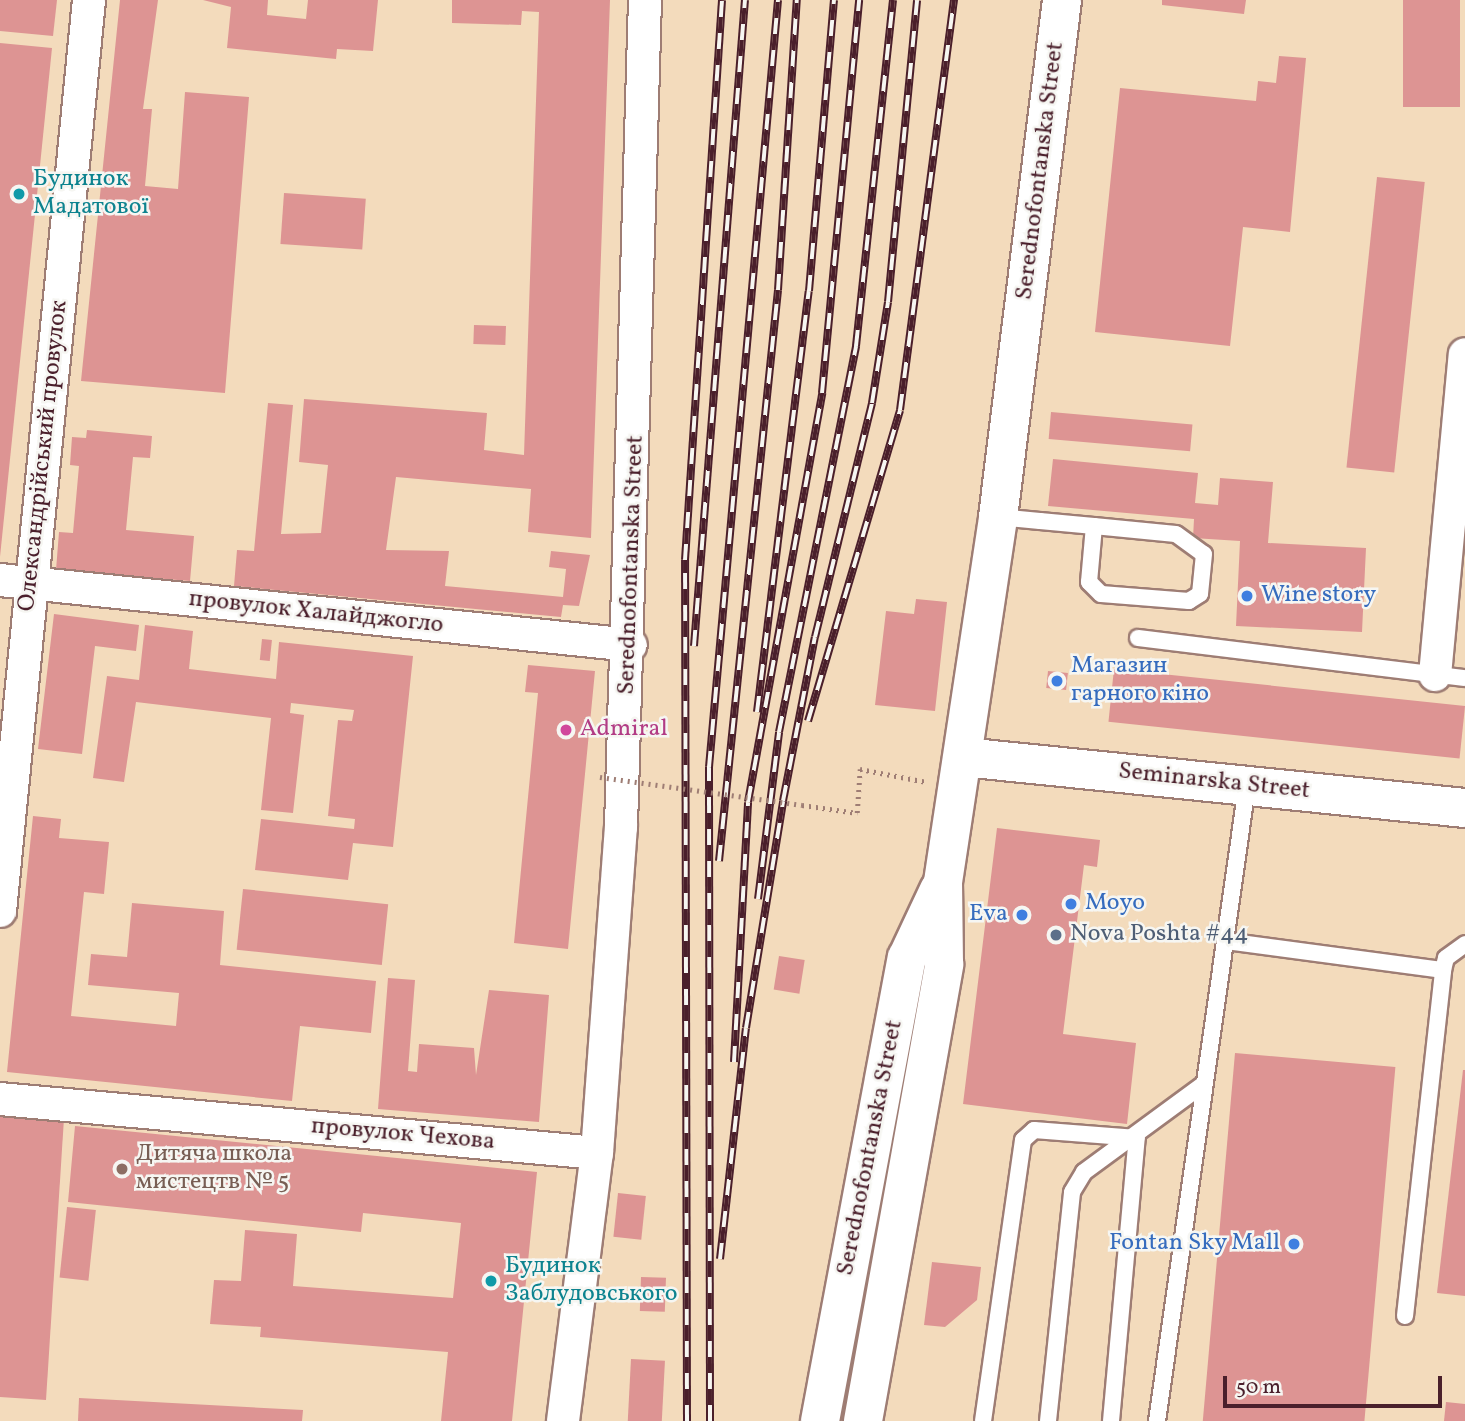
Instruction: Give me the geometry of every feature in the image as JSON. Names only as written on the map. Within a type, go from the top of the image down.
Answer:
[{"type":"main road","name":"Serednofontanska Street","points":[[863,1421],[944,964],[943,882],[998,517],[1062,0]]},
{"type":"main road","name":"Seminarska Street","points":[[963,757],[1465,808]]},
{"type":"main road","name":"Serednofontanska Street","points":[[820,1421],[907,958],[943,882]]},
{"type":"street","name":"Олександрійський провулок","points":[[0,911],[89,0]]},
{"type":"street","name":"Serednofontanska Street","points":[[563,1421],[597,1153],[631,645],[645,0]]},
{"type":"street","points":[[1450,677],[1465,354]]},
{"type":"street","name":"провулок Халайджогло","points":[[0,580],[631,645]]},
{"type":"street","name":"провулок Чехова","points":[[0,1099],[597,1153]]},
{"type":"lane","points":[[998,517],[1094,526],[1176,534],[1204,554],[1200,594],[1189,601],[1101,594],[1090,582],[1094,526]]},
{"type":"lane","points":[[1138,638],[1450,677]]},
{"type":"lane","points":[[1157,1421],[1247,786]]},
{"type":"lane","points":[[1225,941],[1443,970]]},
{"type":"lane","points":[[1405,1316],[1443,970],[1446,958],[1465,944]]},
{"type":"lane","points":[[1048,1421],[1072,1192],[1084,1171],[1137,1138],[1205,1083]]},
{"type":"lane","points":[[983,1421],[1023,1140],[1034,1130],[1137,1138]]},
{"type":"lane","points":[[1111,1421],[1137,1138]]},
{"type":"path","points":[[600,777],[857,813],[860,769],[899,774]]},
{"type":"building","points":[[0,0],[57,0],[53,36],[0,31]]},
{"type":"building","points":[[120,0],[158,0],[143,109],[152,109],[145,186],[178,189],[185,92],[249,97],[225,393],[81,381]]},
{"type":"building","points":[[203,0],[268,0],[267,15],[306,19],[308,0],[378,0],[373,51],[337,49],[336,59],[227,48],[231,7]]},
{"type":"building","points":[[452,0],[610,0],[591,538],[528,532],[531,489],[396,477],[386,550],[449,551],[445,586],[563,597],[566,569],[549,567],[551,551],[590,555],[579,606],[563,605],[561,617],[234,586],[237,550],[254,551],[268,403],[293,405],[281,534],[321,533],[328,465],[299,462],[304,399],[487,413],[484,450],[524,455],[539,12],[522,11],[521,25],[452,23]]},
{"type":"building","points":[[1162,0],[1246,0],[1244,14],[1162,5]]},
{"type":"building","points":[[1403,0],[1460,0],[1460,107],[1403,107]]},
{"type":"building","points":[[0,43],[52,48],[0,557]]},
{"type":"building","points":[[1279,56],[1306,58],[1290,232],[1243,227],[1230,346],[1095,332],[1120,88],[1256,101],[1258,81],[1276,83]]},
{"type":"building","points":[[1377,177],[1425,182],[1394,472],[1346,467]]},
{"type":"building","points":[[284,193],[366,199],[362,250],[280,244]]},
{"type":"building","points":[[474,325],[506,326],[505,345],[473,344]]},
{"type":"building","points":[[1051,412],[1192,424],[1190,451],[1049,439]]},
{"type":"building","points":[[87,430],[152,436],[150,458],[133,457],[126,530],[194,536],[190,581],[56,570],[59,532],[73,533],[79,466],[70,465],[72,437],[86,438]]},
{"type":"building","points":[[1053,459],[1198,473],[1195,503],[1218,505],[1220,478],[1273,482],[1268,543],[1366,548],[1362,632],[1236,626],[1240,541],[1193,538],[1194,519],[1048,506]]},
{"type":"building","points":[[916,599],[947,602],[935,711],[875,705],[886,611],[914,614]]},
{"type":"building","points":[[54,614],[139,625],[136,651],[95,646],[82,754],[38,749]]},
{"type":"building","points":[[145,625],[193,631],[189,669],[276,679],[279,642],[413,656],[393,847],[353,843],[348,880],[255,870],[261,819],[354,829],[355,819],[328,816],[338,720],[352,721],[354,710],[291,703],[290,713],[304,715],[293,813],[261,810],[271,718],[136,702],[124,782],[93,778],[107,676],[139,680]]},
{"type":"building","points":[[262,639],[272,640],[270,661],[260,660]]},
{"type":"building","points":[[528,665],[595,671],[568,949],[514,943],[538,693],[525,692]]},
{"type":"building","points":[[1114,669],[1465,706],[1460,759],[1108,722]]},
{"type":"building","name":"Магазин гарного кіно","points":[[1048,671],[1068,673],[1066,690],[1046,688]]},
{"type":"building","points":[[33,816],[61,819],[59,838],[109,842],[104,894],[84,892],[71,1016],[176,1026],[179,993],[88,985],[91,954],[127,957],[132,903],[224,911],[220,965],[376,981],[371,1033],[300,1026],[292,1101],[7,1072]]},
{"type":"building","points":[[997,828],[1100,840],[1097,867],[1084,865],[1063,1034],[1136,1043],[1127,1124],[963,1104]]},
{"type":"building","points":[[243,889],[388,904],[382,965],[237,950]]},
{"type":"building","points":[[779,956],[805,960],[799,994],[774,990]]},
{"type":"building","points":[[388,978],[415,980],[408,1071],[417,1072],[419,1044],[474,1048],[476,1075],[489,990],[549,995],[539,1122],[378,1109]]},
{"type":"building","name":"Fontan Sky Mall","points":[[1235,1053],[1395,1067],[1364,1421],[1203,1421]]},
{"type":"building","points":[[1465,1070],[1465,1296],[1437,1293]]},
{"type":"building","points":[[0,1114],[64,1118],[46,1400],[0,1397]]},
{"type":"building","points":[[75,1126],[537,1172],[512,1421],[441,1421],[448,1352],[260,1337],[261,1327],[210,1324],[214,1280],[241,1281],[245,1230],[297,1234],[293,1286],[453,1298],[461,1223],[363,1213],[361,1232],[68,1202]]},
{"type":"building","points":[[618,1193],[646,1196],[641,1240],[613,1237]]},
{"type":"building","points":[[67,1207],[96,1210],[88,1281],[60,1278]]},
{"type":"building","points":[[932,1262],[981,1267],[977,1300],[945,1327],[924,1325]]},
{"type":"building","points":[[641,1277],[666,1278],[665,1312],[640,1311]]},
{"type":"building","points":[[631,1359],[665,1361],[662,1421],[628,1421]]},
{"type":"building","points":[[79,1398],[303,1410],[302,1421],[78,1421]]},
{"type":"building","points":[[1446,1402],[1465,1404],[1465,1421],[1444,1421]]},
{"type":"railway","points":[[687,1421],[685,560],[722,0]]},
{"type":"railway","points":[[694,646],[745,0]]},
{"type":"railway","points":[[710,1421],[709,767],[778,0]]},
{"type":"railway","points":[[719,861],[778,290],[797,0]]},
{"type":"railway","points":[[757,712],[809,291],[834,0]]},
{"type":"railway","points":[[734,1062],[748,802],[822,393],[859,0]]},
{"type":"railway","points":[[758,899],[779,732],[856,346],[893,0]]},
{"type":"railway","points":[[720,1259],[746,1028],[783,801],[815,637],[872,403],[888,302],[917,0]]},
{"type":"railway","points":[[808,721],[900,410],[954,0]]},
{"type":"place","name":"Будинок Мадатової","points":[[19,194]]},
{"type":"place","name":"Wine story","points":[[1247,596]]},
{"type":"place","name":"Магазин гарного кіно","points":[[1057,681]]},
{"type":"place","name":"Admiral","points":[[566,730]]},
{"type":"place","name":"Moyo","points":[[1071,904]]},
{"type":"place","name":"Eva","points":[[1022,915]]},
{"type":"place","name":"Nova Poshta #44","points":[[1056,935]]},
{"type":"place","name":"Дитяча школа мистецтв № 5","points":[[122,1169]]},
{"type":"place","name":"Fontan Sky Mall","points":[[1294,1244]]},
{"type":"place","name":"Будинок Заблудовського","points":[[491,1281]]}]
